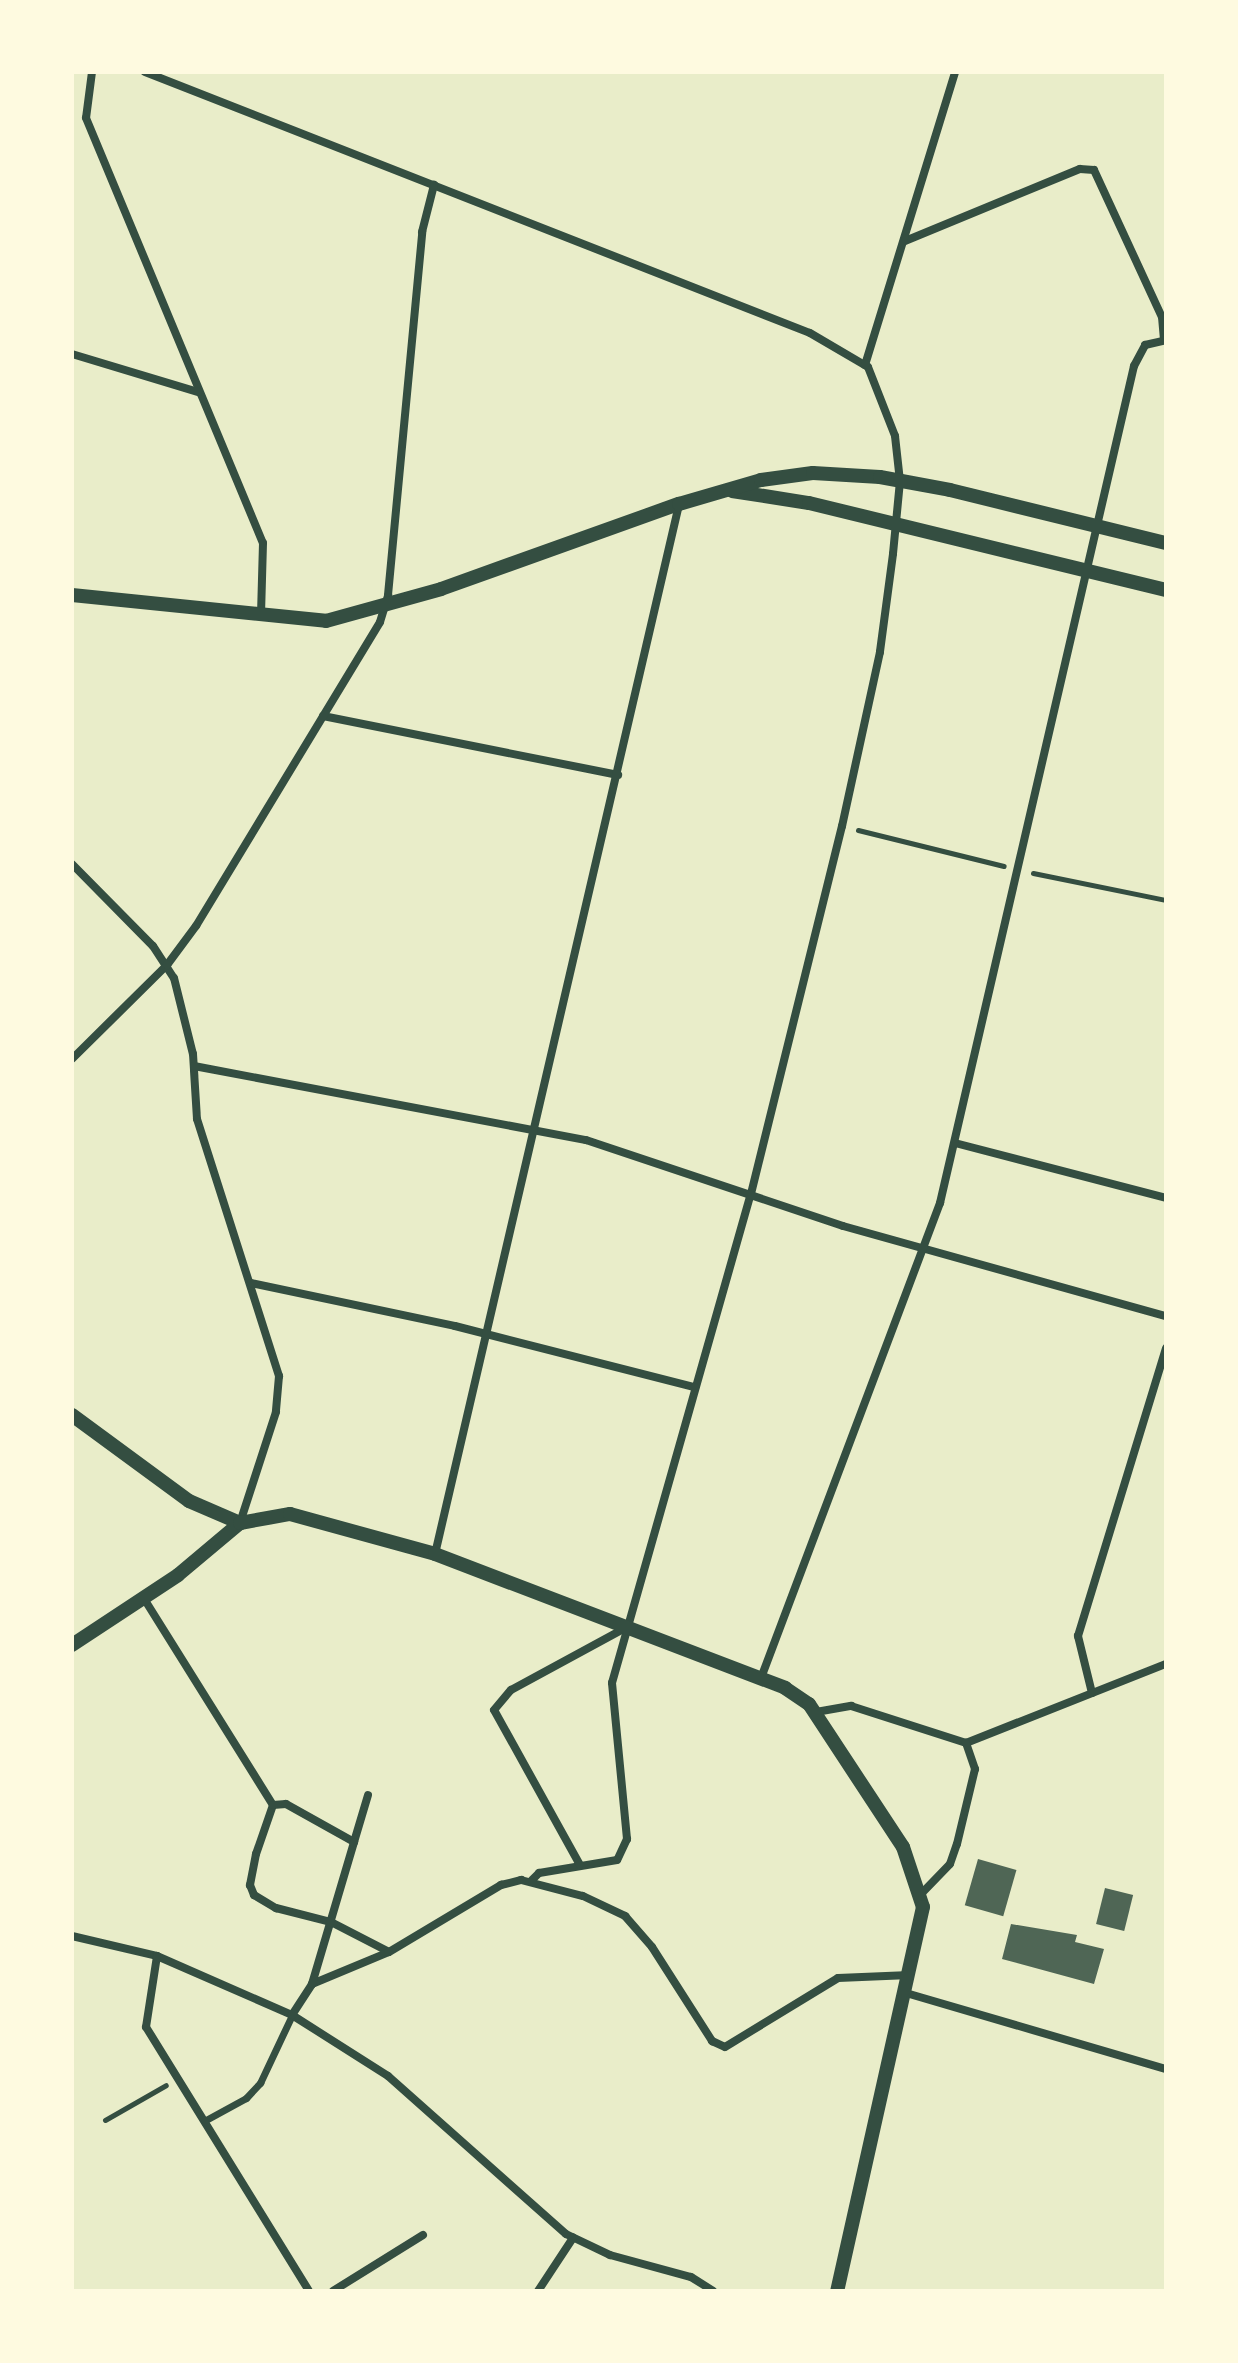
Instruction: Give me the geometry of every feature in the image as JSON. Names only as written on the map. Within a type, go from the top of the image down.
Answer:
[{"type":"street","points":[[92,72],[86,118],[263,543],[261,617]]},
{"type":"street","points":[[145,72],[776,318],[865,365],[889,414],[900,481],[868,709],[751,1193],[625,1628],[611,1696],[622,1762],[627,1839],[617,1860],[539,1873],[532,1880]]},
{"type":"street","points":[[865,365],[955,72]]},
{"type":"street","points":[[761,1678],[923,1249],[955,1143],[1136,359],[1149,342],[1165,340],[1162,317],[1094,170],[1080,169],[905,241]]},
{"type":"street","points":[[72,1059],[167,965],[196,926],[323,716],[384,608],[422,232],[434,185]]},
{"type":"street","points":[[72,354],[198,392]]},
{"type":"street","points":[[72,595],[261,617],[326,621],[384,608],[679,504],[727,490],[804,474],[900,481],[1166,543]]},
{"type":"street","points":[[727,490],[896,524],[1166,590]]},
{"type":"street","points":[[435,1554],[538,1130],[679,504]]},
{"type":"street","points":[[323,716],[618,775]]},
{"type":"street","points":[[72,864],[167,965],[178,991],[194,1066],[197,1119],[251,1283],[280,1392],[240,1523]]},
{"type":"street","points":[[194,1066],[538,1130],[751,1193],[923,1249],[1166,1316]]},
{"type":"street","points":[[955,1143],[1166,1198]]},
{"type":"street","points":[[251,1283],[489,1334],[695,1387]]},
{"type":"street","points":[[1092,1693],[1078,1636],[1166,1348]]},
{"type":"street","points":[[72,1415],[189,1501],[240,1523]]},
{"type":"street","points":[[72,1645],[143,1597],[240,1523],[277,1514],[308,1516],[435,1554],[761,1678],[785,1688],[816,1712],[903,1847],[922,1893],[922,1923],[837,2291]]},
{"type":"street","points":[[143,1597],[273,1805]]},
{"type":"street","points":[[580,1865],[494,1710],[511,1690],[625,1628]]},
{"type":"street","points":[[816,1712],[851,1706],[966,1743],[1166,1664]]},
{"type":"street","points":[[922,1893],[950,1864],[957,1844],[975,1769],[966,1743]]},
{"type":"street","points":[[204,2121],[246,2098],[260,2083],[292,2015],[312,1984],[368,1795]]},
{"type":"street","points":[[273,1805],[286,1804],[354,1842]]},
{"type":"street","points":[[273,1805],[260,1838],[252,1892],[273,1907],[331,1922],[389,1952]]},
{"type":"street","points":[[312,1984],[389,1952],[501,1885],[532,1880],[583,1896],[625,1916],[652,1947],[712,2041],[725,2047],[838,1978],[910,1975]]},
{"type":"street","points":[[72,1936],[157,1956],[292,2015],[388,2076],[573,2238],[610,2255],[682,2274],[713,2291]]},
{"type":"street","points":[[157,1956],[145,2021],[309,2291]]},
{"type":"street","points":[[906,1993],[1166,2069]]},
{"type":"street","points":[[333,2291],[423,2235]]},
{"type":"street","points":[[538,2291],[573,2238]]},
{"type":"path","points":[[105,2120],[178,2079]]},
{"type":"building","points":[[978,1859],[1016,1870],[1003,1916],[965,1905]]},
{"type":"building","points":[[1105,1888],[1133,1895],[1124,1931],[1096,1924]]},
{"type":"building","points":[[1011,1924],[1077,1935],[1075,1942],[1104,1949],[1094,1984],[1002,1959]]}]
